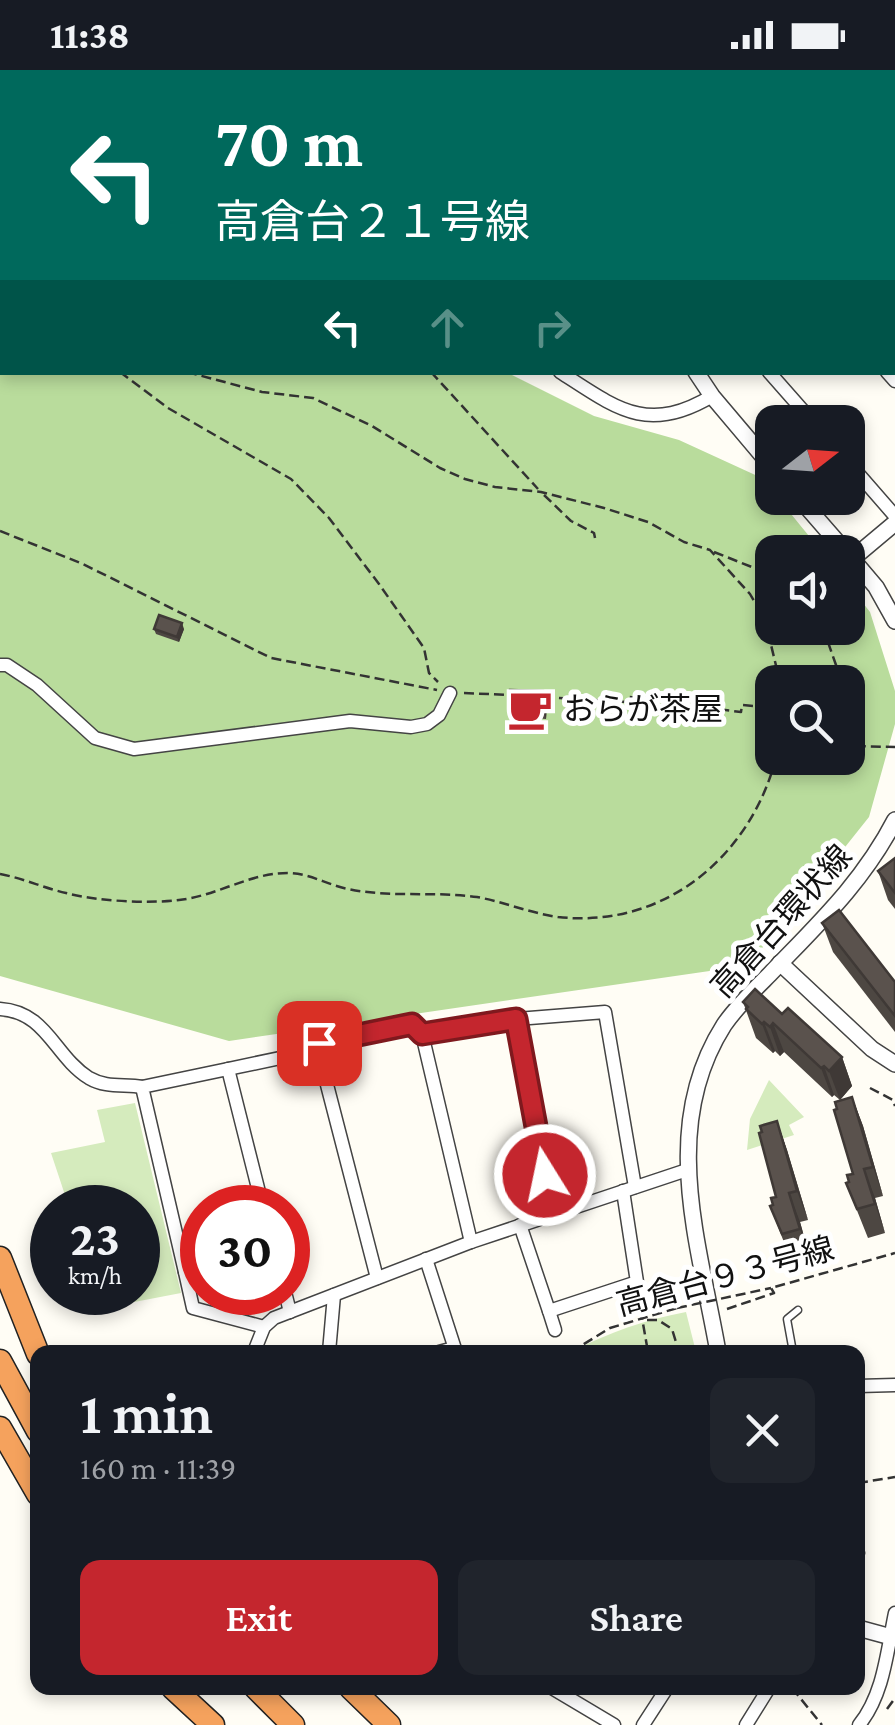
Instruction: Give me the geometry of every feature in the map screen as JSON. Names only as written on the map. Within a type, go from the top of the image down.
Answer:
[{"type":"highway","points":[[0,1258],[34,1345]]},
{"type":"highway","points":[[0,1361],[30,1417]]},
{"type":"highway","points":[[0,1428],[30,1480]]},
{"type":"highway","points":[[181,1695],[213,1725]]},
{"type":"highway","points":[[263,1695],[293,1725]]},
{"type":"highway","points":[[358,1695],[389,1725]]},
{"type":"street","points":[[565,375],[612,405],[645,417],[684,411],[712,396]]},
{"type":"street","points":[[698,375],[755,447]]},
{"type":"street","points":[[773,375],[798,405]]},
{"type":"street","points":[[865,483],[895,520],[865,542]]},
{"type":"street","points":[[814,515],[831,535]]},
{"type":"street","points":[[865,575],[895,621]]},
{"type":"street","points":[[0,665],[38,685],[94,738],[134,749],[350,722],[411,727],[427,724],[440,715],[450,693]]},
{"type":"street","name":"高倉台環状線","points":[[717,1345],[686,1170],[688,1125],[697,1082],[708,1053],[735,1011],[857,883],[895,820]]},
{"type":"street","points":[[780,964],[872,1049],[895,1064]]},
{"type":"street","points":[[0,1009],[31,1017],[47,1029],[60,1050],[85,1076],[105,1086],[142,1087],[318,1050],[376,1278]]},
{"type":"street","points":[[422,1034],[516,1019],[604,1012],[628,1189],[636,1282],[549,1312]]},
{"type":"street","points":[[516,1019],[552,1214]]},
{"type":"street","points":[[290,1056],[288,1049],[412,1024],[422,1034],[471,1242]]},
{"type":"street","points":[[228,1069],[258,1185]]},
{"type":"street","points":[[142,1087],[180,1254]]},
{"type":"street","points":[[310,1304],[471,1242],[686,1170]]},
{"type":"street","points":[[520,1225],[554,1330]]},
{"type":"street","points":[[426,1260],[453,1345]]},
{"type":"street","points":[[330,1345],[334,1295]]},
{"type":"street","points":[[219,1315],[264,1327]]},
{"type":"street","points":[[257,1345],[264,1327],[285,1315]]},
{"type":"street","points":[[865,1386],[895,1385]]},
{"type":"street","points":[[859,1725],[870,1712],[879,1686],[895,1613]]},
{"type":"street","points":[[865,1630],[892,1638]]},
{"type":"street","points":[[569,1695],[614,1725]]},
{"type":"street","points":[[644,1725],[663,1695]]},
{"type":"street","points":[[746,1725],[765,1695]]},
{"type":"lane","points":[[791,1345],[787,1320],[798,1310]]},
{"type":"path","points":[[124,375],[168,408],[290,478],[329,518],[379,584],[424,648],[429,674],[450,693]]},
{"type":"path","points":[[198,375],[262,392],[313,398],[372,426],[465,479],[541,492],[648,522],[684,542],[755,568]]},
{"type":"path","points":[[434,375],[541,492],[571,521],[594,533],[595,538]]},
{"type":"path","points":[[0,530],[83,564],[270,658],[450,693],[524,696]]},
{"type":"path","points":[[710,550],[750,594],[765,620],[776,665]]},
{"type":"path","points":[[542,697],[664,700],[663,710],[700,712],[700,707],[741,712],[742,705],[755,706]]},
{"type":"path","points":[[865,748],[895,747]]},
{"type":"path","points":[[0,874],[68,894],[180,900],[276,874],[294,873],[348,889],[478,898],[561,917],[616,915],[660,902],[686,888],[707,870],[754,817],[771,775]]},
{"type":"path","points":[[870,1088],[893,1100],[895,1106]]},
{"type":"path","name":"高倉台９３号線","points":[[582,1345],[610,1328],[677,1308],[771,1288],[895,1253]]},
{"type":"path","points":[[636,1282],[646,1345]]},
{"type":"path","points":[[726,1310],[774,1294],[771,1288]]},
{"type":"path","points":[[640,1319],[658,1320],[672,1329],[677,1345]]},
{"type":"path","points":[[865,1482],[895,1477]]},
{"type":"path","points":[[798,1695],[822,1725]]},
{"type":"green space","points":[[0,375],[512,375],[594,416],[679,440],[755,475],[755,515],[792,515],[808,535],[755,535],[755,645],[865,645],[865,606],[895,691],[895,724],[869,817],[775,935],[744,966],[229,1041],[0,976]]},
{"type":"green space","points":[[769,1080],[804,1117],[789,1125],[794,1135],[747,1150],[750,1119]]},
{"type":"green space","points":[[135,1103],[155,1185],[62,1185],[51,1153],[105,1142],[97,1110]]},
{"type":"green space","points":[[160,1206],[180,1289],[180,1293],[160,1297]]},
{"type":"green space","points":[[686,1312],[694,1345],[586,1345],[627,1328]]},
{"type":"building","points":[[159,615],[182,623],[177,637],[154,629]]},
{"type":"building","points":[[510,690],[543,691],[543,708],[509,707]]},
{"type":"building","points":[[895,858],[895,893],[878,871]]},
{"type":"building","points":[[839,910],[895,982],[895,1016],[822,923]]},
{"type":"building","points":[[755,989],[782,1014],[788,1008],[842,1057],[829,1071],[773,1023],[770,1027],[762,1024],[746,1009],[743,1002]]},
{"type":"building","points":[[852,1097],[873,1167],[864,1169],[875,1204],[857,1209],[846,1183],[847,1175],[853,1174],[834,1110],[835,1102]]},
{"type":"building","points":[[777,1121],[797,1191],[789,1193],[800,1229],[782,1234],[770,1206],[771,1198],[776,1197],[759,1133],[760,1126]]},
{"type":"place","name":"おらが茶屋","points":[[530,709]]},
{"type":"route","points":[[319,1043],[412,1024],[422,1034],[516,1019],[545,1175]]}]
